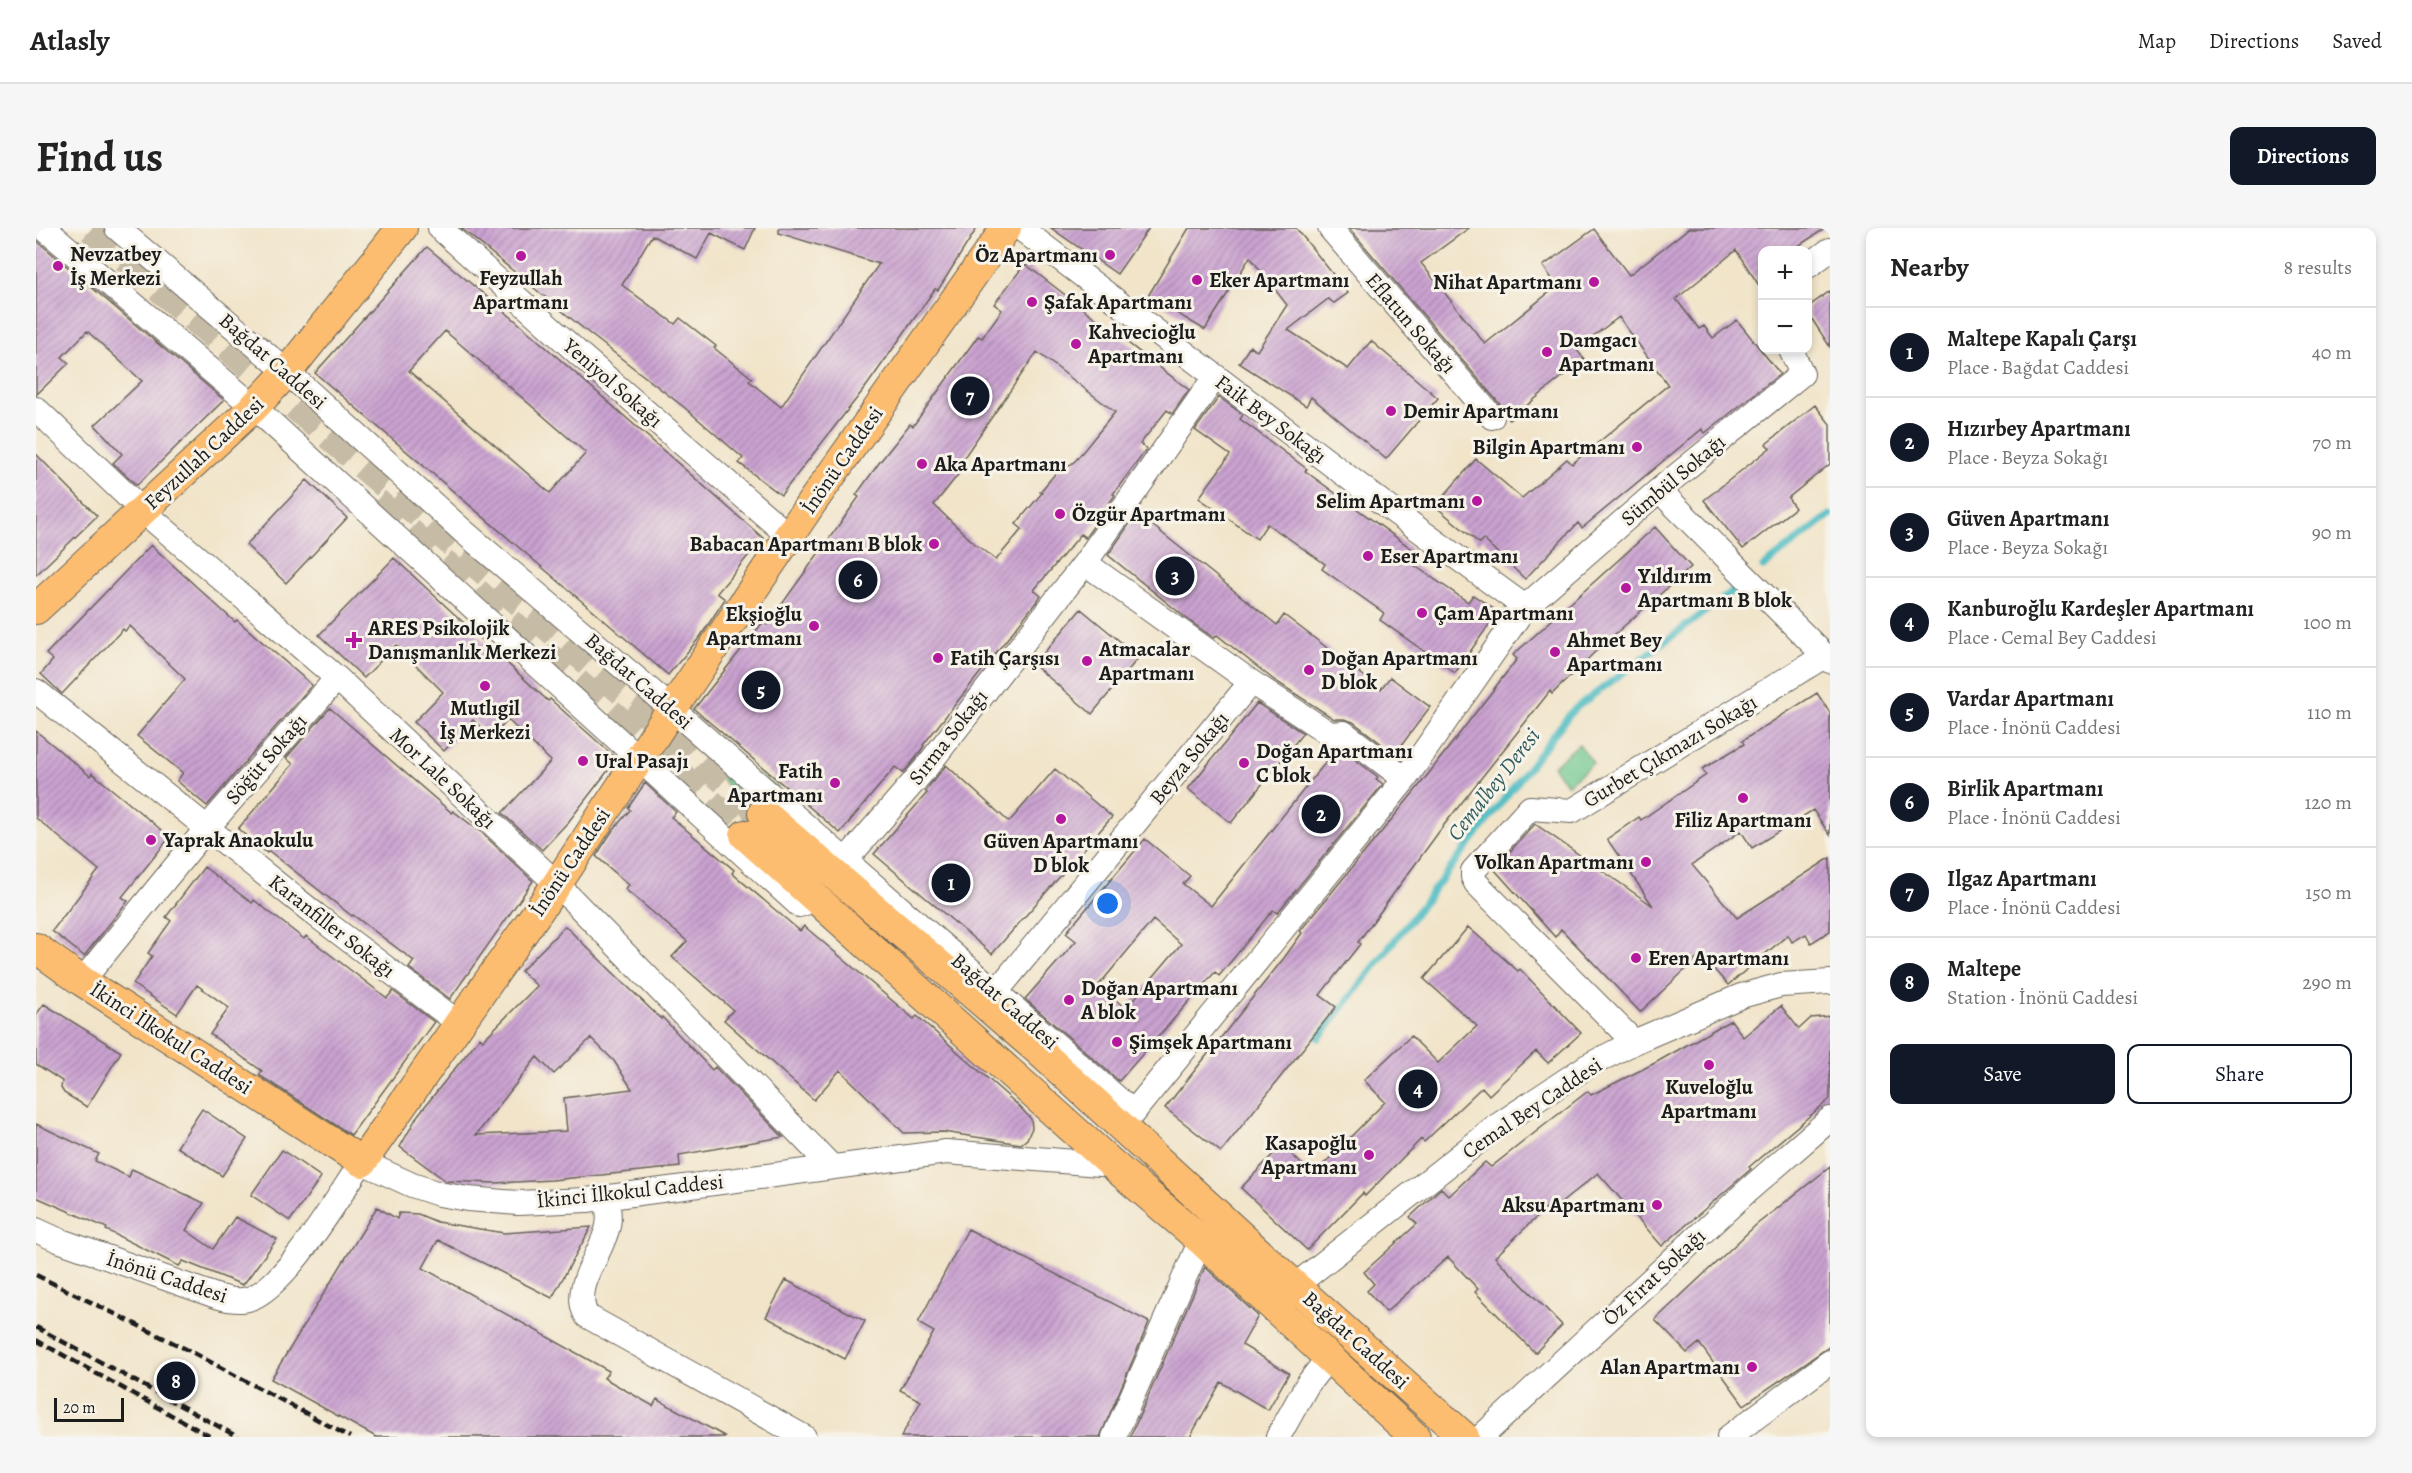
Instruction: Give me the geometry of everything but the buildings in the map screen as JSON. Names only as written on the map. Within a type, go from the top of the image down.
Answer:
[{"type":"main road","name":"Feyzullah Caddesi","points":[[36,609],[254,407],[287,372],[402,228]]},
{"type":"main road","name":"İnönü Caddesi","points":[[362,1162],[557,884],[638,759],[789,536],[1006,228]]},
{"type":"main road","name":"Bağdat Caddesi","points":[[1415,1437],[1201,1240],[1113,1165],[817,899],[754,824],[964,984],[1128,1119],[1295,1286],[1464,1437]]},
{"type":"main road","name":"İkinci İlkokul Caddesi","points":[[36,948],[82,981],[362,1162]]},
{"type":"street","points":[[44,228],[254,407],[799,905],[817,899]]},
{"type":"street","name":"Bağdat Caddesi","points":[[117,228],[287,372],[464,532],[672,709],[996,992],[1128,1119]]},
{"type":"street","name":"Yeniyol Sokağı","points":[[440,228],[578,353],[789,536]]},
{"type":"street","name":"Faik Bey Sokağı","points":[[1020,228],[1525,607]]},
{"type":"street","name":"Eflatun Sokağı","points":[[1330,228],[1492,417]]},
{"type":"street","points":[[1812,263],[1830,250]]},
{"type":"street","name":"Sümbül Sokağı","points":[[1128,1119],[1405,779],[1525,607],[1659,490],[1802,374],[1793,354]]},
{"type":"street","name":"Sırma Sokağı","points":[[845,861],[925,769],[1085,563],[1215,376]]},
{"type":"street","name":"Mor Lale Sokağı","points":[[36,409],[142,511],[337,678],[557,884],[831,1166]]},
{"type":"street","points":[[1659,490],[1828,658]]},
{"type":"street","points":[[1085,563],[1251,682],[1330,734],[1344,733],[1405,779]]},
{"type":"street","name":"Gurbet Çıkmazı Sokağı","points":[[1634,1042],[1476,884],[1473,871],[1530,808],[1572,810],[1828,658]]},
{"type":"street","name":"Söğüt Sokağı","points":[[82,981],[207,828],[337,678]]},
{"type":"street","name":"Beyza Sokağı","points":[[996,992],[1251,682]]},
{"type":"street","name":"Karanfiller Sokağı","points":[[36,691],[316,915],[460,1024]]},
{"type":"street","name":"Cemal Bey Caddesi","points":[[1270,1305],[1500,1124],[1586,1067],[1634,1042],[1741,996],[1781,985],[1830,982]]},
{"type":"street","name":"Öz Fırat Sokağı","points":[[1481,1437],[1746,1192],[1830,1119]]},
{"type":"street","name":"İkinci İlkokul Caddesi","points":[[362,1162],[412,1185],[468,1199],[518,1203],[606,1197],[946,1152],[1113,1165]]},
{"type":"street","name":"İnönü Caddesi","points":[[36,1230],[58,1240],[216,1296],[247,1300],[258,1295],[279,1277],[304,1247],[362,1162]]},
{"type":"street","points":[[606,1197],[609,1212],[608,1227],[582,1294],[581,1306],[588,1316],[804,1437]]},
{"type":"street","points":[[1114,1437],[1201,1240]]},
{"type":"street","points":[[1278,1437],[1307,1385],[1328,1358]]},
{"type":"street","points":[[1729,1437],[1830,1362]]},
{"type":"green space","points":[[699,743],[778,787],[744,820],[735,795],[700,753]]},
{"type":"green space","points":[[1579,744],[1593,763],[1567,785],[1553,766]]},
{"type":"waterway","name":"Cemalbey Deresi","points":[[1763,567],[1830,515]]},
{"type":"waterway","name":"Cemalbey Deresi","points":[[1319,1038],[1573,710],[1733,591]]},
{"type":"tunnel","points":[[92,228],[763,813]]},
{"type":"tunnel","points":[[375,502],[745,835]]},
{"type":"railway","points":[[36,1275],[192,1352],[350,1437]]},
{"type":"railway","points":[[36,1327],[238,1437]]},
{"type":"railway","points":[[36,1340],[211,1437]]},
{"type":"place","name":"Öz Apartmanı","points":[[1110,255]]},
{"type":"place","name":"Feyzullah Apartmanı","points":[[521,256]]},
{"type":"place","name":"Nevzatbey İş Merkezi","points":[[58,266]]},
{"type":"place","name":"Eker Apartmanı","points":[[1197,280]]},
{"type":"place","name":"Nihat Apartmanı","points":[[1594,282]]},
{"type":"place","name":"Şafak Apartmanı","points":[[1032,302]]},
{"type":"place","name":"Kahvecioğlu Apartmanı","points":[[1076,344]]},
{"type":"place","name":"Damgacı Apartmanı","points":[[1547,352]]},
{"type":"place","name":"Ilgaz Apartmanı","points":[[970,396]]},
{"type":"place","name":"Demir Apartmanı","points":[[1391,411]]},
{"type":"place","name":"Bilgin Apartmanı","points":[[1637,447]]},
{"type":"place","name":"Aka Apartmanı","points":[[922,464]]},
{"type":"place","name":"Selim Apartmanı","points":[[1477,501]]},
{"type":"place","name":"Özgür Apartmanı","points":[[1060,514]]},
{"type":"place","name":"Babacan Apartmanı B blok","points":[[934,544]]},
{"type":"place","name":"Eser Apartmanı","points":[[1368,556]]},
{"type":"place","name":"Güven Apartmanı","points":[[1175,576]]},
{"type":"place","name":"Birlik Apartmanı","points":[[858,580]]},
{"type":"place","name":"Yıldırım Apartmanı B blok","points":[[1626,588]]},
{"type":"place","name":"Çam Apartmanı","points":[[1422,613]]},
{"type":"place","name":"Ekşioğlu Apartmanı","points":[[814,626]]},
{"type":"place","name":"ARES Psikolojik Danışmanlık Merkezi","points":[[354,640]]},
{"type":"place","name":"Ahmet Bey Apartmanı","points":[[1555,652]]},
{"type":"place","name":"Fatih Çarşısı","points":[[938,658]]},
{"type":"place","name":"Atmacalar Apartmanı","points":[[1087,661]]},
{"type":"place","name":"Doğan Apartmanı D blok","points":[[1309,670]]},
{"type":"place","name":"Mutlıgil İş Merkezi","points":[[485,686]]},
{"type":"place","name":"Vardar Apartmanı","points":[[761,690]]},
{"type":"place","name":"Ural Pasajı","points":[[583,761]]},
{"type":"place","name":"Doğan Apartmanı C blok","points":[[1244,763]]},
{"type":"place","name":"Fatih Apartmanı","points":[[835,783]]},
{"type":"place","name":"Filiz Apartmanı","points":[[1743,798]]},
{"type":"place","name":"Hızırbey Apartmanı","points":[[1321,814]]},
{"type":"place","name":"Güven Apartmanı D blok","points":[[1061,819]]},
{"type":"place","name":"Yaprak Anaokulu","points":[[151,840]]},
{"type":"place","name":"Volkan Apartmanı","points":[[1646,862]]},
{"type":"place","name":"Maltepe Kapalı Çarşı","points":[[951,883]]},
{"type":"place","name":"Eren Apartmanı","points":[[1636,958]]},
{"type":"place","name":"Doğan Apartmanı A blok","points":[[1069,1000]]},
{"type":"place","name":"Şimşek Apartmanı","points":[[1117,1042]]},
{"type":"place","name":"Kuveloğlu Apartmanı","points":[[1709,1065]]},
{"type":"place","name":"Kanburoğlu Kardeşler Apartmanı","points":[[1418,1089]]},
{"type":"place","name":"Kasapoğlu Apartmanı","points":[[1369,1155]]},
{"type":"place","name":"Aksu Apartmanı","points":[[1657,1205]]},
{"type":"place","name":"Alan Apartmanı","points":[[1752,1367]]},
{"type":"place","name":"Maltepe","points":[[176,1381]]}]
